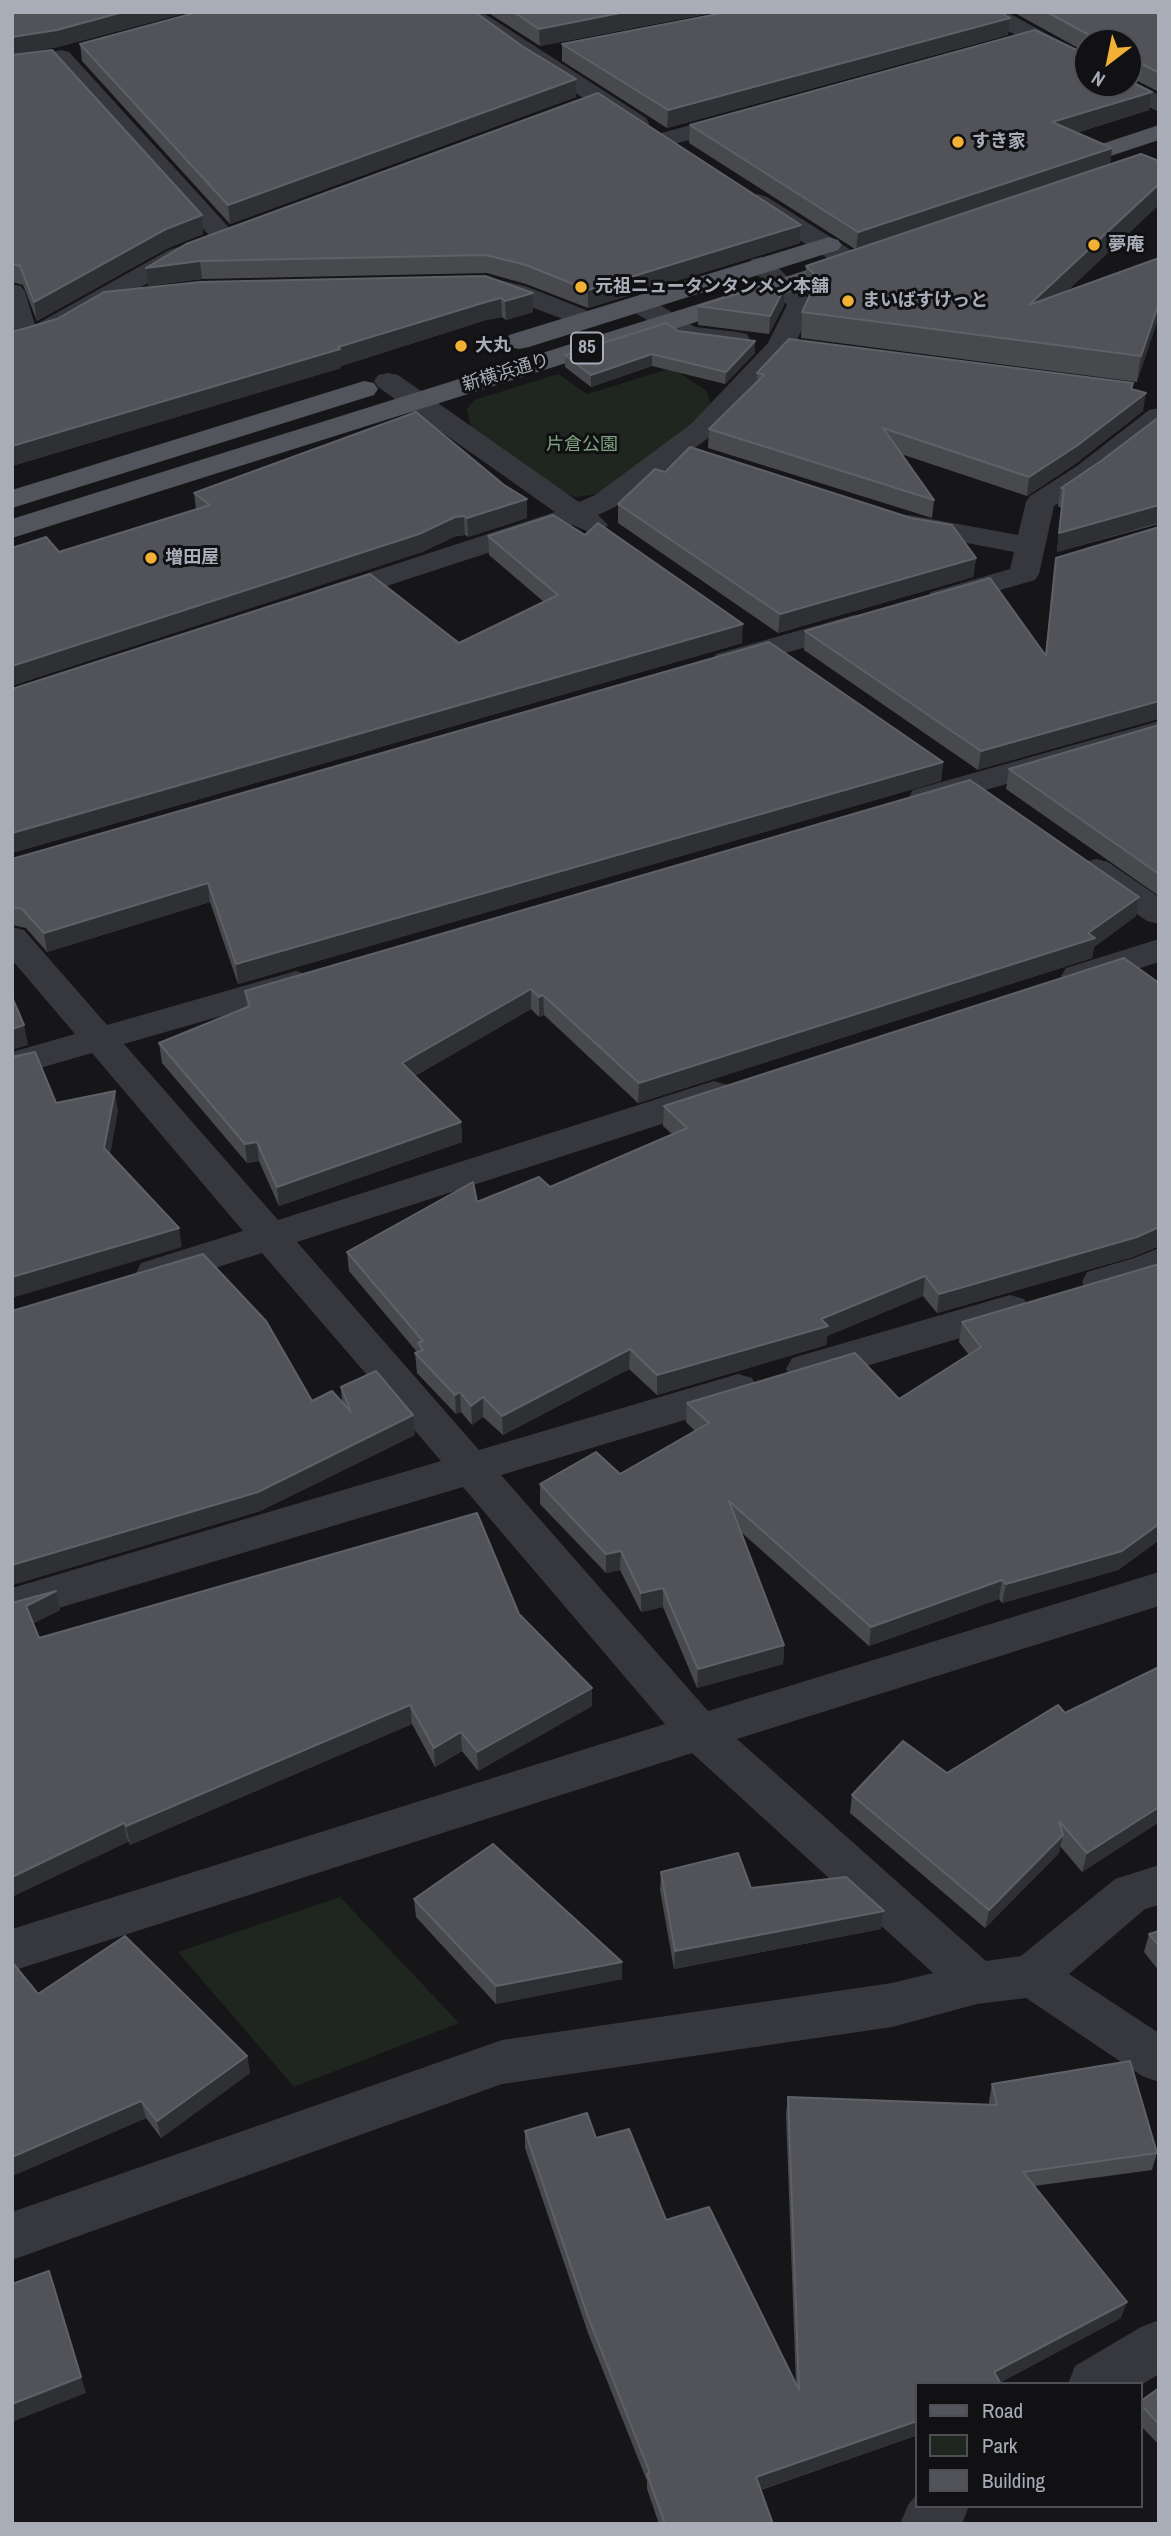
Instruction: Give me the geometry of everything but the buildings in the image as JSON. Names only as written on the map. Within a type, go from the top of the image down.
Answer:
[{"type":"main road","points":[[1043,172],[1159,132]]},
{"type":"main road","name":"新横浜通り","points":[[12,499],[405,385],[668,323],[784,286],[861,252],[826,246],[494,348]]},
{"type":"main road","name":"新横浜通り","points":[[12,529],[405,385]]},
{"type":"street","points":[[466,12],[686,155]]},
{"type":"street","points":[[989,12],[1073,57]]},
{"type":"street","points":[[1009,45],[1036,37]]},
{"type":"street","points":[[532,57],[572,49]]},
{"type":"street","points":[[86,51],[49,59],[225,238]]},
{"type":"street","points":[[1143,96],[1159,105]]},
{"type":"street","points":[[574,109],[600,99]]},
{"type":"street","points":[[663,140],[756,115]]},
{"type":"street","points":[[733,186],[826,246]]},
{"type":"street","points":[[12,292],[19,340],[50,329],[178,255],[251,229]]},
{"type":"street","points":[[301,604],[578,514],[688,453],[701,430],[793,348],[802,304],[761,265]]},
{"type":"street","points":[[460,285],[487,284],[516,292],[587,320]]},
{"type":"street","points":[[96,303],[162,295]]},
{"type":"street","points":[[640,304],[688,334],[793,348]]},
{"type":"street","points":[[405,385],[612,538]]},
{"type":"street","points":[[1035,562],[1040,502],[1087,472],[1154,402]]},
{"type":"street","points":[[881,515],[1035,562]]},
{"type":"street","points":[[918,605],[1035,562]]},
{"type":"street","points":[[693,671],[879,617]]},
{"type":"street","points":[[738,625],[806,671]]},
{"type":"street","points":[[891,808],[1159,732]]},
{"type":"street","points":[[938,761],[1004,807]]},
{"type":"street","points":[[1070,852],[1159,913]]},
{"type":"street","points":[[12,938],[699,1732],[977,1983]]},
{"type":"street","points":[[1053,984],[1159,950]]},
{"type":"street","points":[[12,1064],[328,973]]},
{"type":"street","points":[[129,1281],[748,1083]]},
{"type":"street","points":[[12,1605],[470,1467],[1147,1269],[1159,1262]]},
{"type":"street","points":[[12,1950],[1159,1589]]},
{"type":"street","points":[[12,2236],[502,2062],[892,2006],[977,1983],[1032,1976],[1131,1893],[1159,1885]]},
{"type":"street","points":[[1032,1976],[1159,2060]]},
{"type":"street","points":[[1097,2382],[1159,2345]]},
{"type":"street","points":[[926,2524],[940,2508]]},
{"type":"green space","name":"片倉公園","points":[[672,368],[707,391],[711,407],[700,419],[597,494],[576,497],[559,491],[471,428],[467,409],[474,400],[558,374],[587,394]]},
{"type":"green space","points":[[340,1897],[459,2023],[294,2087],[178,1952]]},
{"type":"place","name":"すき家","points":[[958,142]]},
{"type":"place","name":"夢庵","points":[[1094,245]]},
{"type":"place","name":"元祖ニュータンタンメン本舗","points":[[581,287]]},
{"type":"place","name":"まいばすけっと","points":[[848,301]]},
{"type":"place","name":"大丸","points":[[461,346]]},
{"type":"place","name":"増田屋","points":[[151,558]]}]
